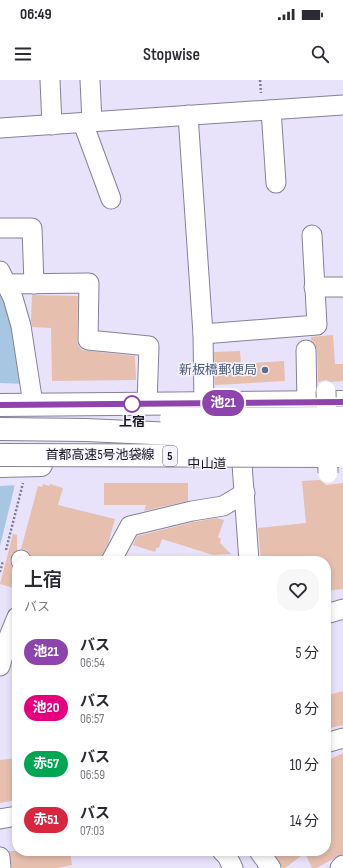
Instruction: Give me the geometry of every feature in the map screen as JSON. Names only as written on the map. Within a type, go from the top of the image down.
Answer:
[{"type":"highway","points":[[0,405],[307,403],[334,397]]},
{"type":"highway","points":[[0,420],[341,427]]},
{"type":"highway","points":[[0,429],[86,430],[261,438],[341,427]]},
{"type":"highway","points":[[0,433],[341,427]]},
{"type":"highway","name":"首都高速5号池袋線","points":[[0,455],[343,456]]},
{"type":"highway","name":"中山道","points":[[0,466],[25,471],[242,464],[335,468]]},
{"type":"street","points":[[50,80],[52,125]]},
{"type":"street","points":[[90,80],[88,122],[111,199]]},
{"type":"street","points":[[0,128],[343,105]]},
{"type":"street","points":[[271,110],[276,182]]},
{"type":"street","points":[[188,115],[203,334],[204,404]]},
{"type":"street","points":[[0,228],[32,228],[34,284]]},
{"type":"street","points":[[203,334],[317,325],[312,235]]},
{"type":"street","points":[[3,278],[34,284],[89,283],[88,340],[149,346],[147,404]]},
{"type":"street","points":[[3,278],[13,298],[21,326],[31,404]]},
{"type":"street","points":[[314,287],[343,287]]},
{"type":"street","points":[[306,350],[307,403]]},
{"type":"street","points":[[334,397],[335,468]]},
{"type":"street","points":[[242,464],[249,556]]},
{"type":"street","points":[[114,556],[130,526],[192,511],[223,506],[244,493]]},
{"type":"street","points":[[331,613],[343,609]]},
{"type":"street","points":[[0,666],[12,629]]},
{"type":"street","points":[[331,742],[343,738]]},
{"type":"street","points":[[0,820],[12,817]]},
{"type":"street","points":[[227,856],[233,868]]},
{"type":"street","points":[[263,856],[271,868]]},
{"type":"street","points":[[0,857],[1,868]]},
{"type":"street","points":[[340,868],[343,865]]},
{"type":"path","points":[[16,556],[25,471]]},
{"type":"water","points":[[0,290],[11,314],[25,376],[14,489],[0,546]]},
{"type":"pier","points":[[0,383],[27,384],[17,485],[0,486]]},
{"type":"building","points":[[32,295],[78,296],[78,345],[82,350],[135,356],[136,380],[52,381],[51,328],[32,327]]},
{"type":"building","points":[[333,335],[335,364],[343,364],[343,381],[331,382],[326,380],[318,382],[317,350],[315,344],[311,340],[311,337]]},
{"type":"building","points":[[240,351],[241,364],[284,361],[285,381],[215,385],[214,352]]},
{"type":"building","points":[[320,480],[326,485],[343,483],[343,589],[331,590],[331,556],[261,556],[258,528],[306,523],[302,481]]},
{"type":"building","points":[[104,483],[188,483],[188,501],[144,511],[146,505],[104,505]]},
{"type":"building","points":[[43,484],[49,486],[50,484],[63,488],[58,505],[115,519],[108,544],[102,556],[31,556],[26,550],[21,549],[38,486],[42,487]]},
{"type":"building","points":[[216,518],[224,520],[218,537],[221,539],[220,543],[231,554],[213,555],[162,539],[159,548],[157,547],[155,552],[133,545],[137,536]]},
{"type":"building","points":[[13,534],[17,535],[17,550],[12,554],[10,561],[12,567],[12,588],[0,584]]},
{"type":"building","points":[[343,691],[343,725],[331,728],[331,695]]},
{"type":"building","points":[[343,753],[343,854],[316,868],[312,868],[306,856],[331,856],[331,759]]},
{"type":"building","points":[[12,759],[12,801],[0,803],[0,760]]},
{"type":"building","points":[[9,851],[12,851],[12,856],[71,856],[72,865],[57,868],[12,868]]},
{"type":"building","points":[[275,856],[301,856],[285,868],[283,868]]},
{"type":"bus line","name":"池21","points":[[0,405],[343,402]]},
{"type":"place","name":"新板橋郵便局","points":[[265,370]]},
{"type":"place","name":"上宿","points":[[132,404]]}]
